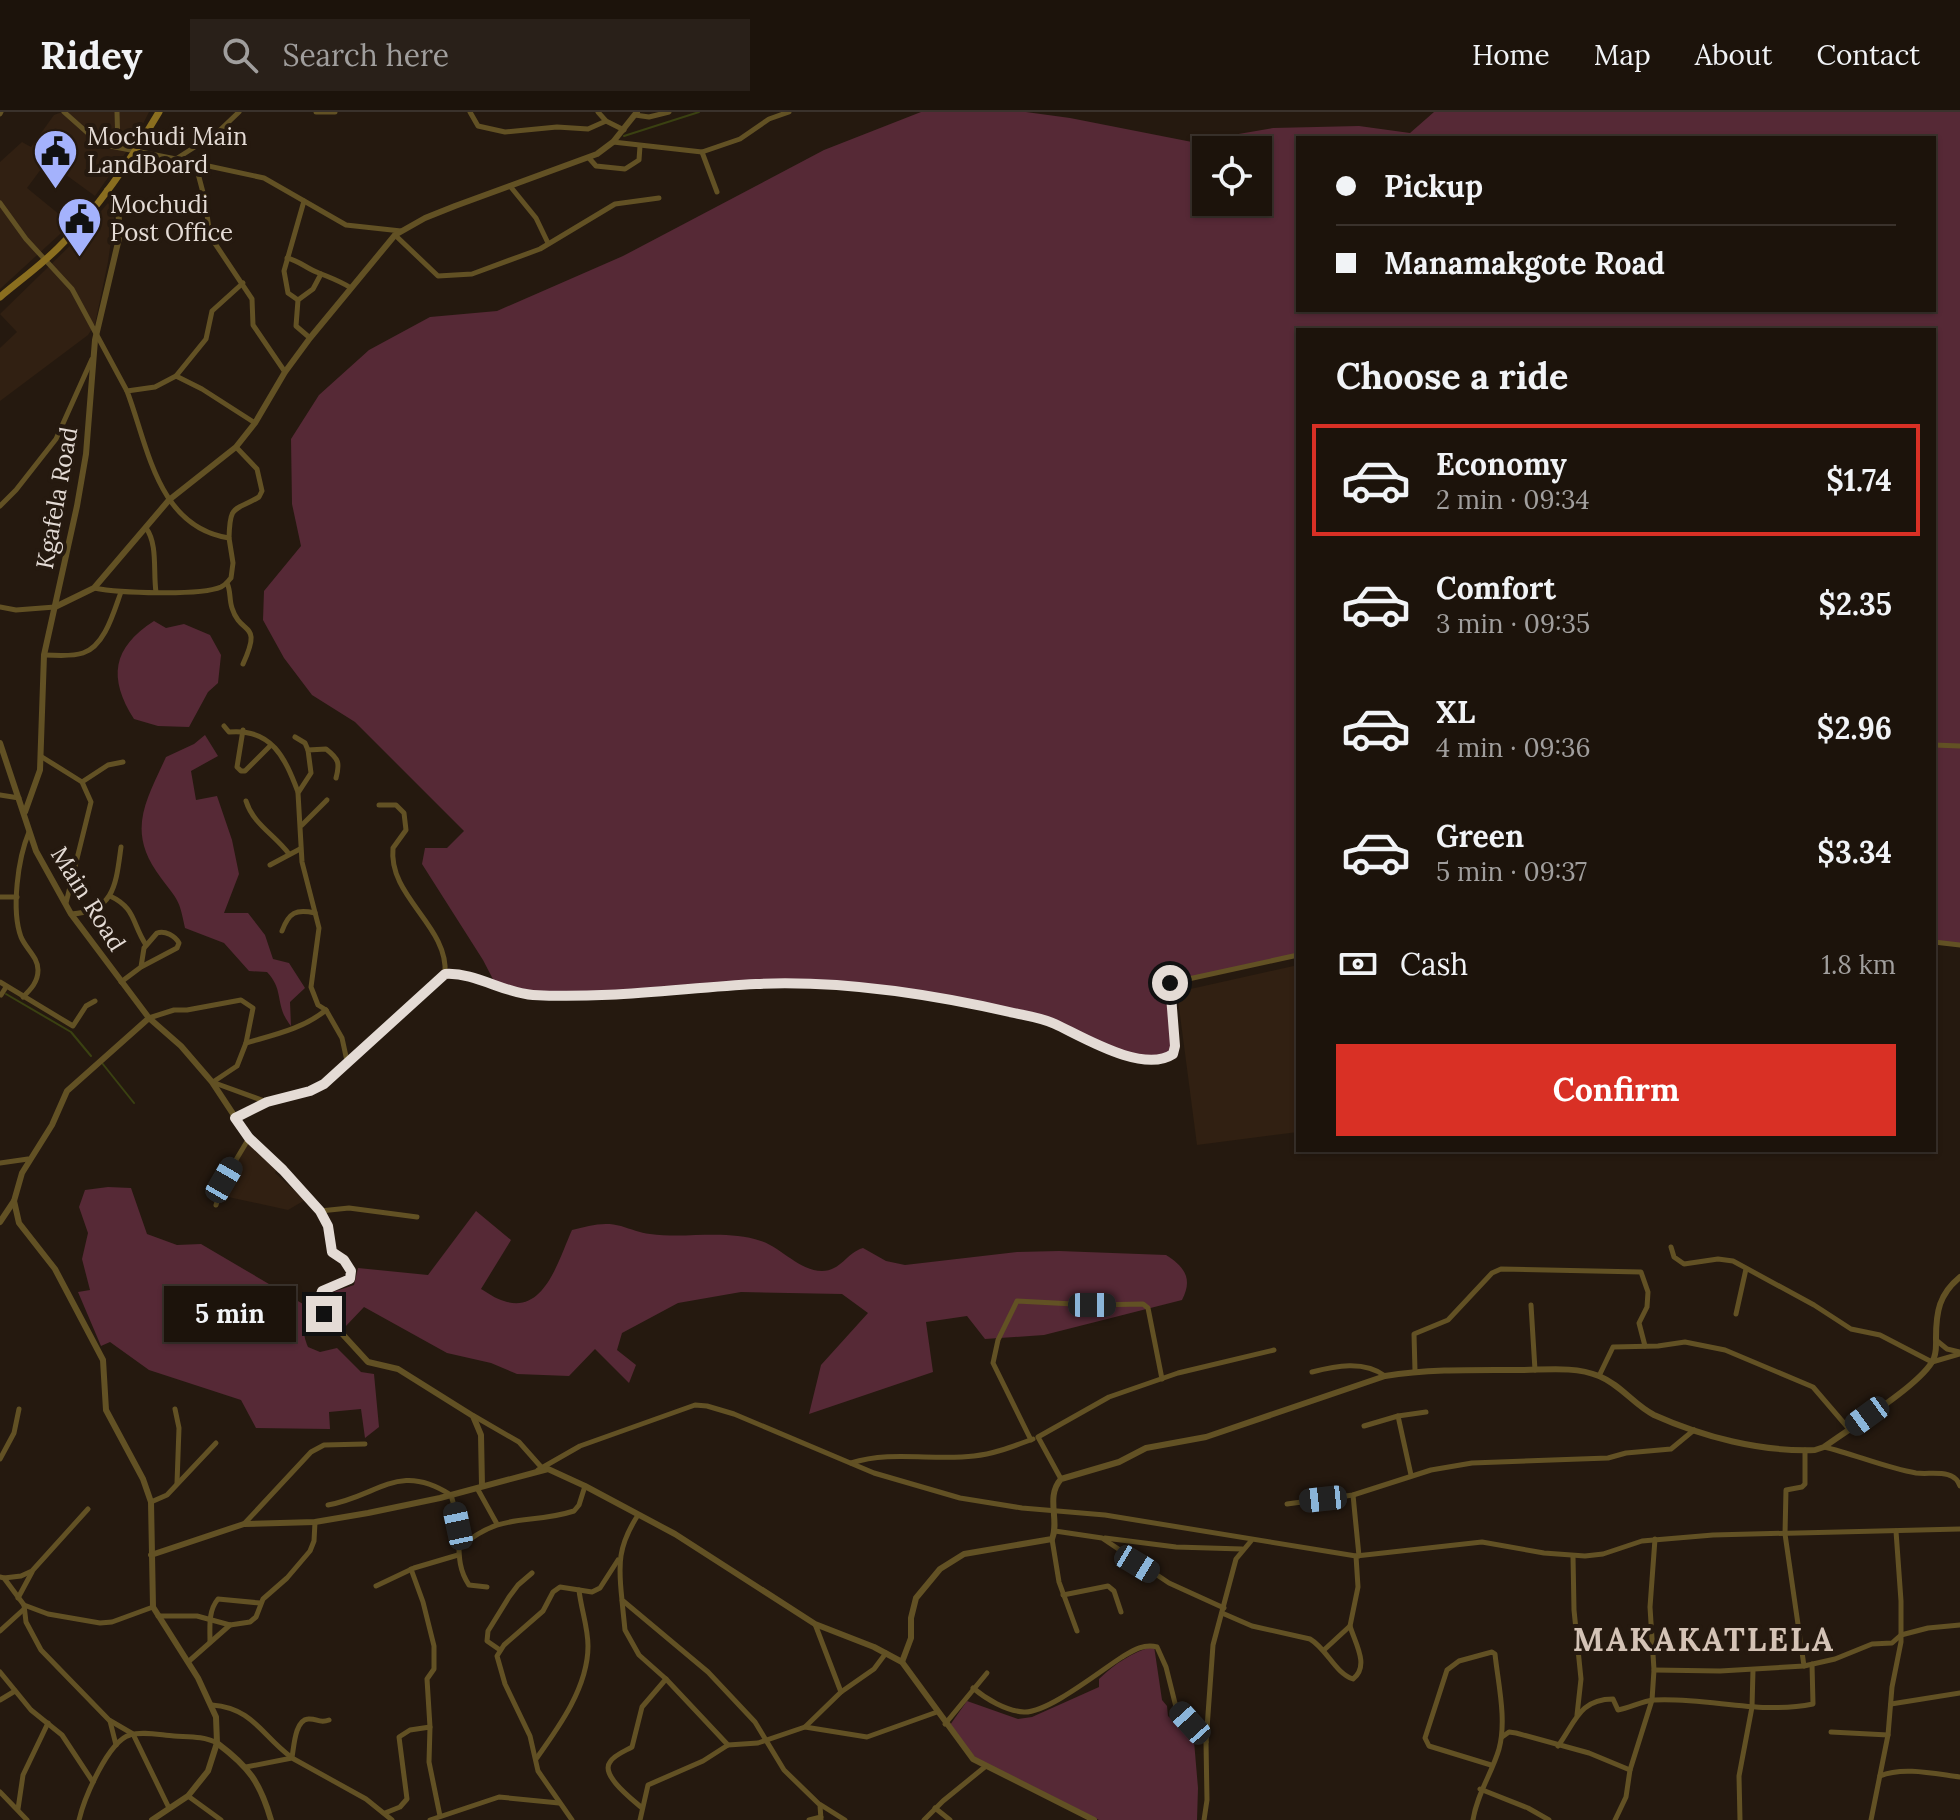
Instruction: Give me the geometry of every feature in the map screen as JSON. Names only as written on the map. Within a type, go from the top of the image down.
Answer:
[{"type":"main road","points":[[0,297],[45,261],[72,233],[107,190],[159,112]]},
{"type":"street","points":[[64,112],[107,147],[118,146],[196,166],[264,178],[346,225],[398,233],[438,276],[472,274],[540,249],[615,204],[659,198]]},
{"type":"street","points":[[176,159],[218,132],[239,112]]},
{"type":"street","points":[[316,112],[335,112]]},
{"type":"street","points":[[470,112],[478,126],[505,132],[557,127],[588,129],[606,121]]},
{"type":"street","points":[[598,112],[606,121],[624,130]]},
{"type":"street","points":[[0,607],[16,610],[55,607],[94,588],[169,500],[236,447],[310,338],[377,254],[398,233],[425,218],[589,158],[613,142],[636,114],[649,117],[669,112]]},
{"type":"street","points":[[613,142],[702,152],[740,139],[769,119],[789,112]]},
{"type":"street","points":[[115,113],[118,146]]},
{"type":"street","points":[[589,158],[596,166],[629,168],[639,160],[640,146]]},
{"type":"street","points":[[702,152],[717,192]]},
{"type":"street","points":[[196,166],[210,236],[252,299],[253,325],[285,372]]},
{"type":"street","points":[[510,186],[536,218],[548,243]]},
{"type":"street","name":"Kgafela Road","points":[[24,814],[42,757],[44,655],[77,506],[86,454],[96,335],[120,234],[118,208],[107,190]]},
{"type":"street","points":[[298,300],[288,293],[284,271],[304,201]]},
{"type":"street","points":[[0,203],[45,261],[72,289],[127,391],[149,464],[169,500],[185,519],[200,530],[229,538]]},
{"type":"street","points":[[287,258],[302,262],[321,274],[333,276],[351,288]]},
{"type":"street","points":[[310,338],[296,326],[298,300],[313,289],[321,274]]},
{"type":"street","points":[[127,391],[155,387],[176,376],[206,339],[212,311],[243,283]]},
{"type":"street","points":[[0,506],[56,439],[93,358]]},
{"type":"street","points":[[176,376],[255,423]]},
{"type":"street","points":[[94,588],[156,592],[220,587],[227,583],[233,563],[229,538],[233,512],[239,505],[259,497],[262,491],[257,469],[236,447]]},
{"type":"street","points":[[146,528],[154,541],[156,592]]},
{"type":"street","points":[[227,583],[232,609],[251,635],[243,664]]},
{"type":"street","points":[[44,655],[83,653],[92,649],[105,631],[121,592]]},
{"type":"street","points":[[224,726],[229,732],[243,730],[254,733],[271,745],[285,758],[298,793],[300,849],[319,928],[311,987],[318,1005],[326,1010],[342,1038],[347,1062]]},
{"type":"street","points":[[243,730],[237,767],[241,771],[245,771],[271,745]]},
{"type":"street","points":[[295,737],[305,743],[311,773],[298,793]]},
{"type":"street","name":"Main Road","points":[[0,743],[3,763],[19,798],[36,851],[71,914],[149,1018],[181,1046],[212,1082],[249,1138],[320,1211]]},
{"type":"street","points":[[1936,745],[1960,746]]},
{"type":"street","points":[[308,750],[321,748],[337,758],[336,778]]},
{"type":"street","points":[[42,757],[82,782],[91,802],[65,904]]},
{"type":"street","points":[[82,782],[108,765],[123,762]]},
{"type":"street","points":[[0,795],[19,798]]},
{"type":"street","points":[[301,826],[327,800]]},
{"type":"street","points":[[246,801],[250,814],[289,854]]},
{"type":"street","points":[[235,1118],[267,1102],[310,1091],[324,1084],[445,974],[446,965],[439,940],[421,918],[394,865],[393,848],[406,830],[404,813],[396,805],[379,805]]},
{"type":"street","points":[[23,997],[37,979],[38,965],[21,937],[17,897],[21,851],[29,832]]},
{"type":"street","points":[[71,914],[92,912],[110,896],[121,847]]},
{"type":"street","points":[[270,865],[300,849]]},
{"type":"street","points":[[110,896],[131,912],[146,945]]},
{"type":"street","points":[[0,897],[17,897]]},
{"type":"street","points":[[282,931],[292,912],[303,910],[315,913]]},
{"type":"street","points":[[121,982],[141,967],[177,948],[179,943],[160,932],[146,945],[141,967]]},
{"type":"street","points":[[1936,942],[1960,945]]},
{"type":"street","points":[[445,974],[461,974],[530,995],[661,993],[759,984],[839,987],[951,998],[1046,1020],[1084,1039],[1140,1059],[1165,1059],[1173,1054],[1175,1046],[1170,983],[1296,955]]},
{"type":"street","points":[[0,982],[4,990],[23,997],[73,1026],[86,1006],[95,1001]]},
{"type":"street","points":[[0,1222],[14,1201],[28,1159],[48,1132],[63,1097],[149,1018],[174,1010],[241,1000],[253,1008],[246,1043],[237,1066],[212,1082]]},
{"type":"street","points":[[246,1043],[289,1030],[326,1010]]},
{"type":"street","points":[[212,1082],[267,1102]]},
{"type":"street","points":[[216,1205],[224,1180],[249,1138]]},
{"type":"street","points":[[0,1163],[28,1159]]},
{"type":"street","points":[[14,1201],[19,1223],[55,1269],[103,1360],[106,1410],[143,1479],[151,1502],[153,1607],[212,1705],[217,1724],[217,1743],[208,1771],[188,1796],[152,1820]]},
{"type":"street","points":[[417,1217],[338,1208],[320,1211],[328,1226],[332,1252],[344,1260],[351,1271],[350,1279],[322,1291],[318,1303],[324,1314],[368,1362],[398,1369],[519,1442],[540,1469],[558,1473],[585,1486],[712,1556],[815,1624],[886,1652],[902,1662],[973,1759],[1094,1820]]},
{"type":"street","points":[[1671,1247],[1674,1257],[1684,1264],[1718,1259],[1733,1261],[1851,1329],[1880,1335],[1932,1362]]},
{"type":"street","points":[[1415,1371],[1414,1334],[1448,1320],[1492,1273],[1501,1269],[1641,1272],[1648,1292],[1647,1307],[1639,1323],[1645,1346]]},
{"type":"street","points":[[1736,1314],[1746,1269]]},
{"type":"street","points":[[1932,1362],[1937,1310],[1946,1292],[1960,1277]]},
{"type":"street","points":[[1061,1479],[1034,1438],[993,1363],[998,1340],[1017,1301],[1143,1304],[1148,1308],[1162,1379]]},
{"type":"street","points":[[1531,1305],[1535,1370]]},
{"type":"street","points":[[1936,1340],[1947,1349],[1960,1353]]},
{"type":"street","points":[[1599,1376],[1613,1347],[1702,1343],[1770,1367],[1818,1390],[1849,1429]]},
{"type":"street","points":[[850,1463],[883,1456],[972,1457],[994,1453],[1034,1438],[1109,1397],[1210,1364],[1274,1350]]},
{"type":"street","points":[[1824,1447],[1903,1390],[1932,1362],[1960,1353]]},
{"type":"street","points":[[1312,1372],[1340,1365],[1376,1370],[1385,1376]]},
{"type":"street","points":[[1077,1631],[1057,1577],[1052,1510],[1056,1486],[1061,1479],[1119,1462],[1146,1448],[1206,1437],[1385,1376],[1415,1371],[1581,1371],[1599,1376],[1623,1390],[1653,1414],[1695,1430],[1743,1444],[1805,1450],[1824,1447],[1914,1473],[1951,1475],[1957,1478],[1960,1486]]},
{"type":"street","points":[[151,1555],[244,1524],[315,1522],[451,1495],[540,1469],[580,1446],[695,1405],[734,1414],[895,1481],[960,1498],[1118,1517],[1358,1556],[1482,1542],[1573,1556],[1603,1554],[1655,1539],[1960,1529]]},
{"type":"street","points":[[0,1459],[14,1433],[19,1409]]},
{"type":"street","points":[[175,1409],[179,1428],[177,1484]]},
{"type":"street","points":[[1364,1426],[1426,1412]]},
{"type":"street","points":[[473,1416],[481,1435],[479,1487],[497,1524]]},
{"type":"street","points":[[1398,1416],[1411,1475]]},
{"type":"street","points":[[1287,1504],[1353,1495],[1411,1475],[1472,1463],[1608,1458],[1626,1453],[1669,1450],[1695,1430]]},
{"type":"street","points":[[151,1502],[167,1495],[216,1443]]},
{"type":"street","points":[[244,1524],[311,1452],[324,1445],[365,1444]]},
{"type":"street","points":[[1804,1666],[1785,1534],[1786,1490],[1805,1484],[1805,1450]]},
{"type":"street","points":[[328,1505],[402,1480],[434,1483],[451,1495],[458,1526],[462,1574],[469,1585],[487,1587]]},
{"type":"street","points":[[376,1586],[459,1551],[481,1532],[497,1524],[574,1511],[585,1486]]},
{"type":"street","points":[[1102,1538],[1169,1583],[1252,1626],[1310,1639],[1348,1678],[1358,1676],[1362,1663],[1350,1626],[1358,1587],[1353,1495]]},
{"type":"street","points":[[18,1599],[32,1571],[88,1509]]},
{"type":"street","points":[[572,1820],[538,1771],[530,1736],[505,1684],[497,1656],[543,1611],[556,1589],[592,1592],[600,1588],[619,1559],[627,1533],[638,1515]]},
{"type":"street","points":[[158,1616],[184,1615],[230,1625],[252,1621],[260,1603],[310,1551],[315,1522]]},
{"type":"street","points":[[1871,1820],[1888,1735],[1901,1635],[1896,1531]]},
{"type":"street","points":[[902,1662],[911,1638],[911,1618],[916,1598],[940,1569],[964,1554],[1053,1535],[1176,1547],[1243,1549]]},
{"type":"street","points":[[1615,1820],[1626,1797],[1630,1770],[1652,1700],[1654,1670],[1650,1607],[1655,1539]]},
{"type":"street","points":[[1204,1820],[1211,1659],[1236,1559],[1252,1540]]},
{"type":"street","points":[[1573,1556],[1574,1610],[1581,1679],[1577,1716]]},
{"type":"street","points":[[619,1559],[623,1621],[629,1640],[639,1655],[728,1745]]},
{"type":"street","points":[[411,1569],[434,1646],[434,1669],[427,1679],[429,1762],[440,1816]]},
{"type":"street","points":[[2,1578],[32,1571]]},
{"type":"street","points":[[500,1650],[487,1641],[488,1631],[518,1585],[532,1573]]},
{"type":"street","points":[[2,1578],[24,1608],[26,1622],[41,1650],[109,1720],[133,1734],[169,1808]]},
{"type":"street","points":[[1063,1595],[1108,1586],[1114,1591],[1121,1612]]},
{"type":"street","points":[[536,1760],[563,1720],[589,1648],[579,1590]]},
{"type":"street","points":[[210,1642],[210,1619],[218,1599],[260,1603]]},
{"type":"street","points":[[622,1600],[708,1672],[755,1722],[784,1770],[820,1805],[845,1820]]},
{"type":"street","points":[[24,1608],[100,1623],[153,1607]]},
{"type":"street","points":[[0,1631],[24,1608]]},
{"type":"street","points":[[815,1624],[841,1692]]},
{"type":"street","points":[[188,1662],[230,1625]]},
{"type":"street","points":[[1654,1670],[1753,1670],[1804,1666],[1835,1659],[1872,1644],[1892,1643],[1901,1635],[1960,1625]]},
{"type":"street","points":[[1324,1650],[1350,1626]]},
{"type":"street","points":[[1884,1643],[1899,1655]]},
{"type":"street","points":[[973,1688],[995,1702],[1026,1713],[1047,1705],[1132,1651],[1151,1645],[1157,1647],[1164,1661],[1176,1707],[1206,1742]]},
{"type":"street","points":[[640,1820],[648,1785],[688,1769],[728,1745],[758,1743],[805,1727],[841,1692],[874,1669],[886,1652]]},
{"type":"street","points":[[1473,1820],[1480,1789],[1498,1752],[1501,1737],[1495,1654],[1492,1652],[1453,1664],[1444,1676],[1425,1742],[1491,1765]]},
{"type":"street","points":[[1558,1746],[1577,1716],[1591,1702],[1599,1699],[1613,1699],[1618,1710],[1652,1700],[1765,1708],[1813,1704],[1812,1664]]},
{"type":"street","points":[[1740,1820],[1739,1776],[1752,1707],[1753,1670]]},
{"type":"street","points":[[0,1672],[31,1710],[62,1735],[93,1782]]},
{"type":"street","points":[[945,1724],[987,1673]]},
{"type":"street","points":[[642,1808],[614,1782],[607,1765],[632,1747],[642,1707],[666,1679]]},
{"type":"street","points":[[0,1700],[15,1691]]},
{"type":"street","points":[[1891,1704],[1960,1693]]},
{"type":"street","points":[[212,1705],[247,1715],[292,1758],[392,1820]]},
{"type":"street","points":[[805,1727],[867,1737],[937,1712]]},
{"type":"street","points":[[292,1758],[296,1734],[304,1721],[308,1719],[321,1723],[329,1720]]},
{"type":"street","points":[[109,1720],[116,1745]]},
{"type":"street","points":[[18,1809],[23,1775],[48,1723]]},
{"type":"street","points":[[385,1813],[400,1807],[407,1799],[399,1737],[410,1730],[430,1727]]},
{"type":"street","points":[[1501,1737],[1509,1732],[1516,1733],[1589,1753],[1630,1770]]},
{"type":"street","points":[[1831,1732],[1888,1735]]},
{"type":"street","points":[[79,1820],[93,1782],[116,1745],[133,1734],[206,1739],[217,1743],[246,1767],[261,1789],[271,1820]]},
{"type":"street","points":[[246,1767],[292,1758]]},
{"type":"street","points":[[924,1820],[986,1766]]},
{"type":"street","points":[[1880,1776],[1890,1772],[1960,1777]]},
{"type":"street","points":[[1480,1789],[1546,1819]]},
{"type":"street","points":[[0,1792],[27,1820]]},
{"type":"street","points":[[188,1796],[221,1820]]},
{"type":"street","points":[[430,1820],[499,1797],[560,1803]]},
{"type":"street","points":[[809,1820],[821,1819],[820,1805]]},
{"type":"street","points":[[935,1808],[950,1820]]},
{"type":"street","points":[[1079,1813],[1084,1820]]},
{"type":"shaded area","points":[[62,112],[149,112],[136,138],[95,196],[47,161],[27,188],[71,224],[0,289],[0,162],[22,142],[31,147],[54,115]]},
{"type":"shaded area","points":[[921,112],[1026,112],[1192,142],[1192,216],[1272,216],[1272,136],[1227,136],[1273,128],[1359,126],[1410,133],[1434,112],[1960,112],[1960,945],[1936,942],[1936,328],[1296,328],[1296,955],[1170,983],[1173,1054],[1145,1060],[1113,1051],[1054,1023],[1015,1012],[959,1000],[877,990],[758,984],[628,994],[562,995],[497,987],[422,864],[425,848],[447,848],[464,831],[355,722],[312,695],[284,658],[263,620],[264,591],[301,546],[292,504],[291,439],[319,395],[369,350],[430,317],[497,311],[623,256],[824,150]]},
{"type":"shaded area","points":[[108,203],[115,213],[95,324],[88,335],[0,401],[0,348],[17,332],[0,314],[79,237]]},
{"type":"shaded area","points":[[154,621],[166,628],[184,624],[210,635],[221,655],[218,683],[208,692],[189,727],[158,726],[134,719],[120,690],[118,665],[122,653],[140,631]]},
{"type":"shaded area","points":[[205,735],[218,756],[191,771],[196,800],[217,796],[232,840],[239,874],[224,913],[248,913],[265,935],[273,959],[289,963],[305,988],[290,1002],[291,1026],[273,979],[267,972],[249,971],[224,943],[185,928],[177,900],[150,861],[144,846],[142,818],[166,757],[194,744]]},
{"type":"shaded area","points":[[1296,965],[1296,1132],[1197,1145],[1177,992]]},
{"type":"shaded area","points":[[246,1142],[270,1160],[278,1168],[275,1173],[305,1200],[288,1210],[219,1195]]},
{"type":"shaded area","points":[[131,1188],[147,1234],[177,1245],[201,1244],[303,1304],[304,1335],[308,1347],[320,1352],[337,1348],[361,1372],[374,1374],[379,1427],[365,1438],[361,1409],[329,1412],[330,1429],[256,1428],[241,1400],[149,1370],[110,1342],[101,1346],[78,1292],[90,1290],[82,1259],[88,1233],[79,1207],[85,1190]]},
{"type":"shaded area","points":[[476,1211],[511,1240],[481,1289],[501,1300],[518,1303],[530,1300],[540,1292],[556,1268],[572,1230],[602,1224],[650,1234],[747,1237],[769,1244],[806,1267],[822,1271],[834,1268],[863,1248],[886,1261],[905,1265],[1017,1252],[1166,1255],[1182,1269],[1187,1286],[1182,1300],[1044,1335],[985,1339],[967,1316],[926,1322],[933,1372],[809,1414],[821,1365],[868,1313],[842,1294],[741,1292],[678,1303],[622,1333],[617,1350],[636,1365],[629,1383],[595,1349],[569,1376],[517,1374],[491,1363],[447,1353],[364,1307],[345,1327],[326,1305],[330,1293],[354,1285],[358,1268],[428,1275]]},
{"type":"shaded area","points":[[1154,1646],[1162,1700],[1167,1706],[1168,1716],[1194,1741],[1197,1820],[1099,1820],[976,1759],[950,1725],[967,1701],[1018,1719],[1032,1717],[1099,1687],[1099,1679],[1118,1663]]},
{"type":"waterway","points":[[624,136],[699,112]]},
{"type":"waterway","points":[[6,994],[71,1032],[91,1056]]},
{"type":"waterway","points":[[102,1063],[134,1103]]},
{"type":"place","name":"Mochudi Main LandBoard","points":[[56,190]]},
{"type":"place","name":"Mochudi Post Office","points":[[79,258]]},
{"type":"district","name":"MAKAKATLELA","points":[[1704,1640]]},
{"type":"route","points":[[324,1314],[318,1303],[322,1291],[350,1279],[351,1271],[344,1260],[332,1252],[328,1226],[320,1211],[249,1138],[235,1118],[267,1102],[310,1091],[324,1084],[445,974],[457,973],[530,995],[661,993],[759,984],[839,987],[951,998],[1046,1020],[1084,1039],[1140,1059],[1165,1059],[1173,1054],[1170,983]]}]
